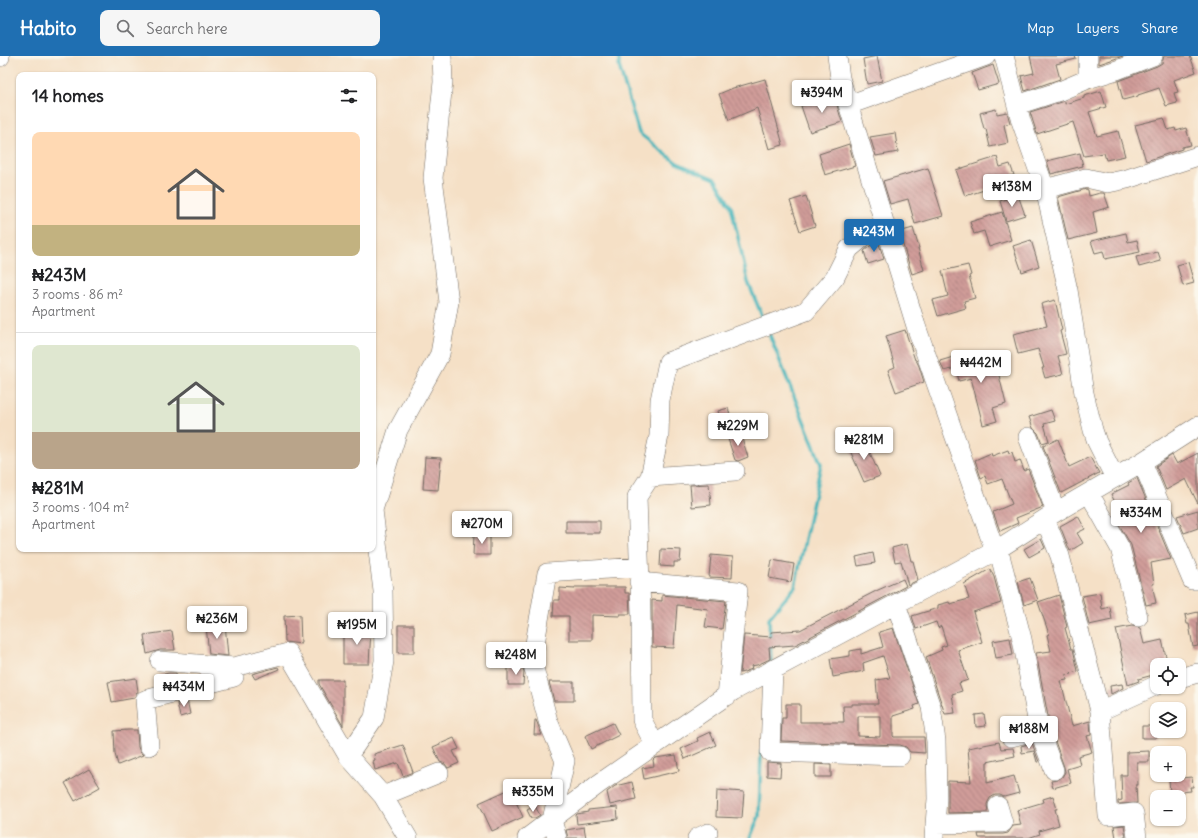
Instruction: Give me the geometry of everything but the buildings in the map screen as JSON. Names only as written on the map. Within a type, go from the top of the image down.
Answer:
[{"type":"street","points":[[376,500],[398,430],[440,354],[449,302],[433,178],[443,82],[442,56]]},
{"type":"street","points":[[837,56],[840,78],[916,326],[997,549],[1022,639],[1039,730],[1054,770]]},
{"type":"street","points":[[848,105],[986,56]]},
{"type":"street","points":[[1004,56],[1017,105],[1045,189],[1068,290],[1084,393],[1097,442],[1115,478]]},
{"type":"street","points":[[1088,56],[1088,79]]},
{"type":"street","points":[[1017,105],[1060,91],[1088,79],[1153,56]]},
{"type":"street","points":[[1045,189],[1086,178],[1108,183],[1127,179],[1198,156]]},
{"type":"street","points":[[655,745],[642,720],[636,497],[650,477],[659,436],[660,400],[668,362],[806,311],[835,277],[849,249],[868,233],[886,226]]},
{"type":"street","points":[[527,838],[555,829],[600,783],[727,696],[997,549],[1142,462],[1198,426]]},
{"type":"street","points":[[1028,437],[1050,516],[1100,711],[1108,816],[1134,813],[1137,838]]},
{"type":"street","points":[[1142,462],[1192,580],[1198,580]]},
{"type":"street","points":[[650,477],[735,471]]},
{"type":"street","points":[[1090,493],[1120,548],[1138,617]]},
{"type":"street","points":[[348,756],[374,718],[384,661],[383,590],[376,534]]},
{"type":"street","points":[[555,829],[565,761],[548,720],[532,661],[547,574],[639,575],[738,591],[727,696]]},
{"type":"street","points":[[896,604],[910,650],[931,707],[936,741],[937,799],[934,831],[1003,823],[998,806]]},
{"type":"street","points":[[160,661],[234,667],[288,653],[348,756],[383,796],[408,838]]},
{"type":"street","points":[[149,746],[145,700],[234,677],[234,667]]},
{"type":"street","points":[[773,670],[770,752],[900,756]]},
{"type":"street","points":[[1186,676],[1198,673]]},
{"type":"street","points":[[1100,711],[1150,688]]},
{"type":"street","points":[[1011,737],[1039,730]]},
{"type":"street","points":[[383,796],[439,773]]},
{"type":"waterway","points":[[619,56],[619,66],[639,133],[677,163],[715,179],[731,206],[748,282],[764,321]]},
{"type":"waterway","points":[[768,331],[821,464],[795,587],[769,618],[771,661]]},
{"type":"waterway","points":[[750,838],[759,816],[761,751]]}]
